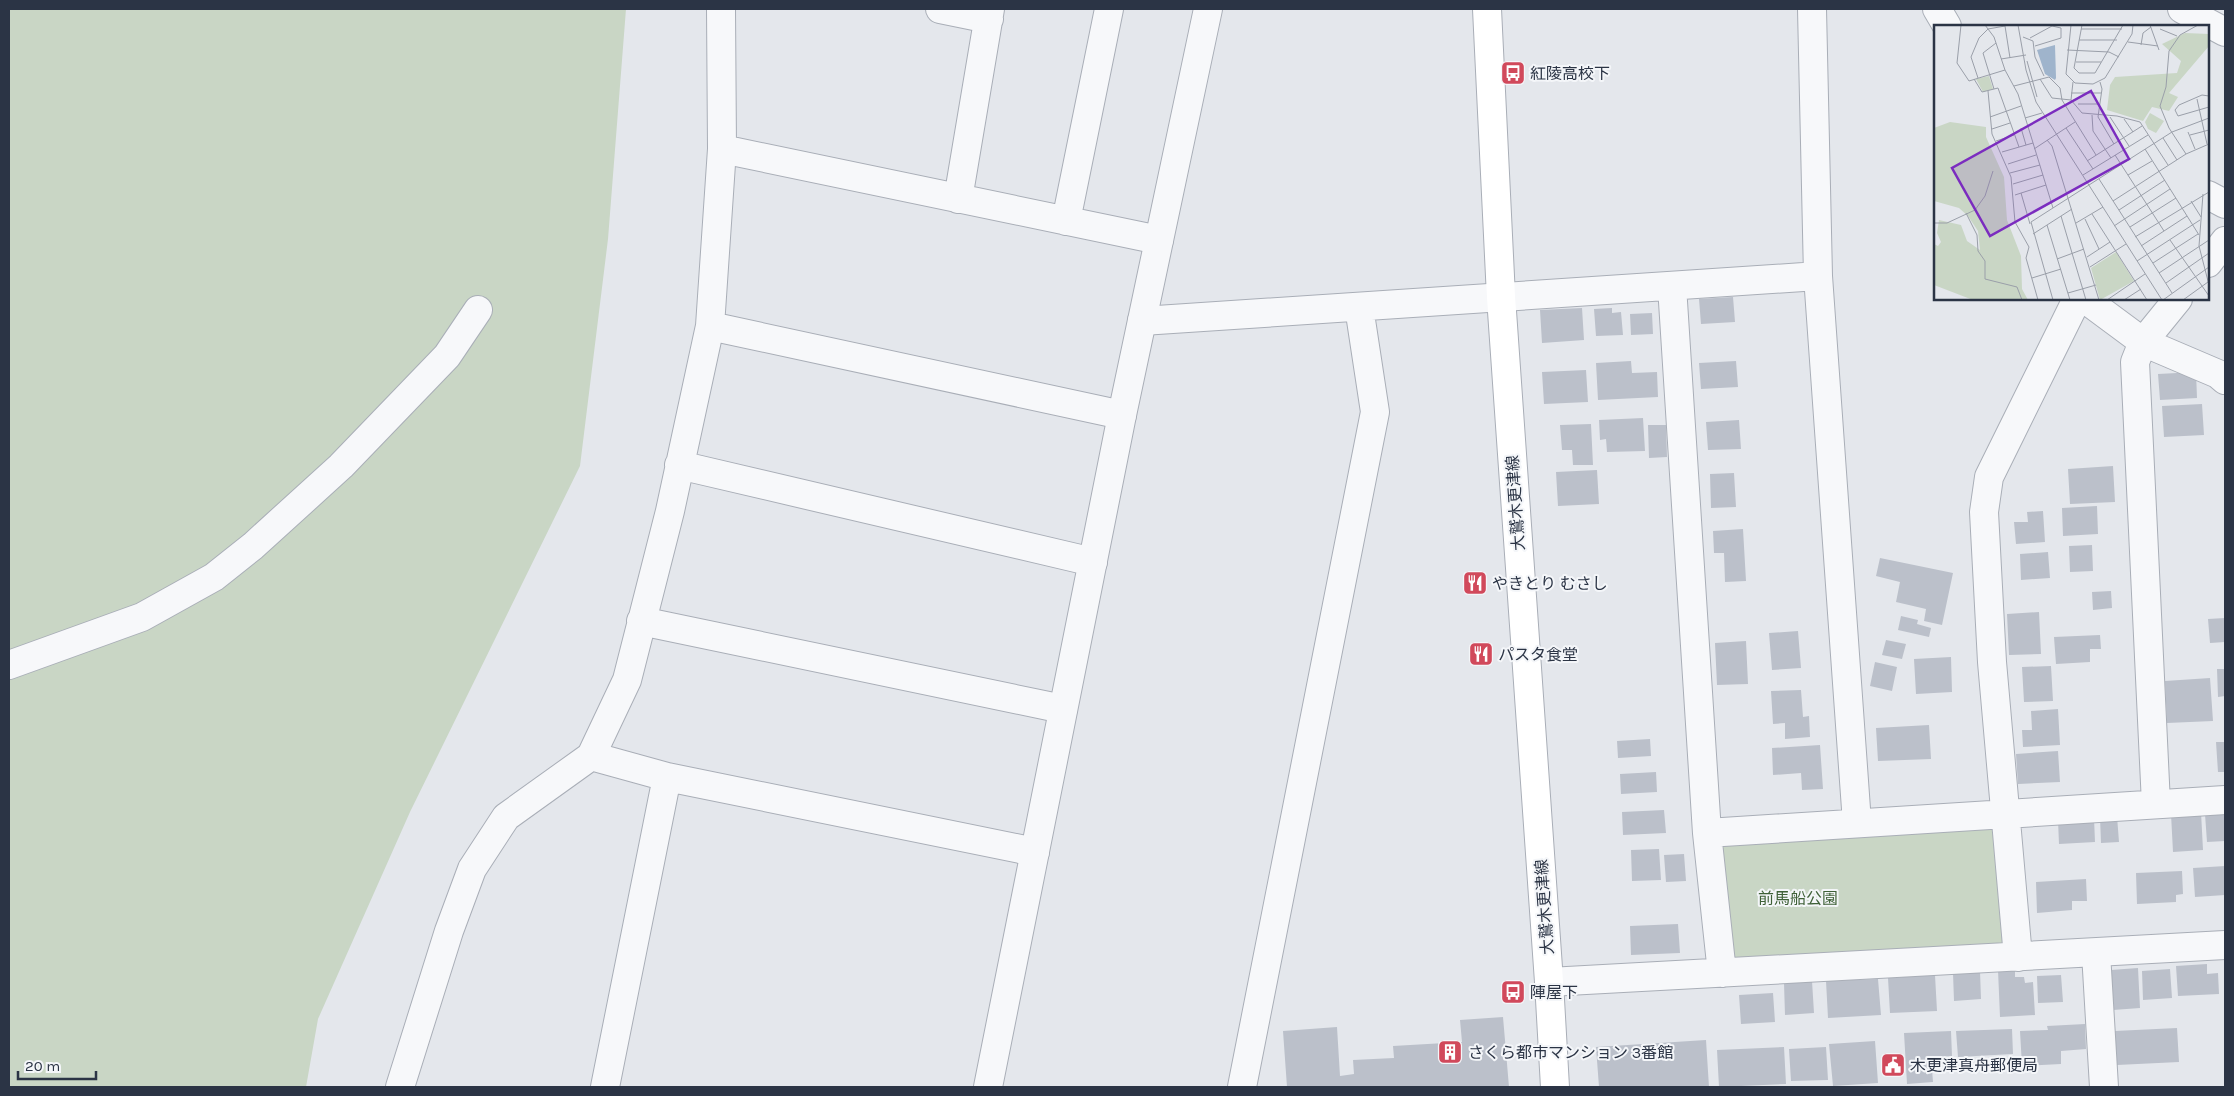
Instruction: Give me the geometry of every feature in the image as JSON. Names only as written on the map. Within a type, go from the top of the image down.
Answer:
[{"type":"main road","name":"大鷲木更津線","points":[[1487,9],[1501,297],[1555,1087]]},
{"type":"street","points":[[400,1087],[448,931],[472,869],[506,816],[591,756],[627,680],[670,511],[710,326],[722,149],[721,9]]},
{"type":"street","points":[[940,9],[990,14],[958,199]]},
{"type":"street","points":[[1066,221],[1109,9]]},
{"type":"street","points":[[988,1087],[1122,415],[1208,9]]},
{"type":"street","points":[[1812,9],[1818,276],[1857,823]]},
{"type":"street","points":[[1937,9],[1946,25]]},
{"type":"street","points":[[2182,9],[2225,32]]},
{"type":"street","points":[[722,149],[1159,240]]},
{"type":"street","points":[[2209,195],[2225,204]]},
{"type":"street","points":[[2209,262],[2225,241]]},
{"type":"street","points":[[1142,321],[1818,276]]},
{"type":"street","points":[[1672,286],[1707,832],[1722,973]]},
{"type":"street","points":[[2018,957],[1992,662],[1984,512],[1989,477],[2077,300]]},
{"type":"street","points":[[2086,300],[2143,342],[2218,374],[2225,380]]},
{"type":"street","points":[[2156,804],[2135,362],[2143,342],[2177,300]]},
{"type":"street","points":[[1242,1087],[1375,412],[1359,307]]},
{"type":"street","points":[[9,665],[142,617],[214,577],[253,546],[342,466],[447,356],[478,310]]},
{"type":"street","points":[[710,326],[1122,415]]},
{"type":"street","points":[[679,465],[1093,562]]},
{"type":"street","points":[[641,621],[1063,709]]},
{"type":"street","points":[[591,756],[667,777],[1034,852]]},
{"type":"street","points":[[605,1087],[667,777]]},
{"type":"street","points":[[1707,832],[2225,800]]},
{"type":"street","points":[[1549,982],[2225,945]]},
{"type":"street","points":[[2096,952],[2104,1087]]},
{"type":"green space","points":[[9,9],[626,9],[608,239],[580,466],[410,812],[318,1019],[306,1087],[9,1087]]},
{"type":"green space","name":"前馬船公園","points":[[1997,822],[2010,951],[1727,966],[1714,837]]},
{"type":"building","points":[[1733,297],[1735,322],[1701,324],[1699,299]]},
{"type":"building","points":[[1582,308],[1584,340],[1542,343],[1540,310]]},
{"type":"building","points":[[1612,308],[1612,313],[1621,312],[1623,335],[1596,336],[1594,309]]},
{"type":"building","points":[[1652,313],[1653,334],[1631,335],[1630,314]]},
{"type":"building","points":[[1631,361],[1632,373],[1657,372],[1658,397],[1598,400],[1596,363]]},
{"type":"building","points":[[1736,361],[1738,387],[1701,389],[1699,363]]},
{"type":"building","points":[[1586,370],[1588,402],[1544,404],[1542,372]]},
{"type":"building","points":[[2196,372],[2197,398],[2160,400],[2158,374]]},
{"type":"building","points":[[2202,404],[2204,435],[2164,437],[2162,406]]},
{"type":"building","points":[[1643,418],[1645,451],[1607,452],[1606,439],[1600,440],[1599,420]]},
{"type":"building","points":[[1739,420],[1741,449],[1708,450],[1706,422]]},
{"type":"building","points":[[1591,424],[1593,465],[1573,465],[1572,450],[1562,450],[1560,425]]},
{"type":"building","points":[[1648,425],[1666,425],[1667,457],[1649,458]]},
{"type":"building","points":[[2113,466],[2115,502],[2070,504],[2068,469]]},
{"type":"building","points":[[1597,470],[1599,504],[1558,506],[1556,472]]},
{"type":"building","points":[[1734,473],[1736,507],[1711,508],[1710,474]]},
{"type":"building","points":[[2097,506],[2098,534],[2063,536],[2062,508]]},
{"type":"building","points":[[2043,511],[2045,542],[2016,544],[2014,522],[2028,522],[2027,512]]},
{"type":"building","points":[[1743,529],[1746,581],[1725,582],[1724,553],[1714,553],[1713,531]]},
{"type":"building","points":[[2092,545],[2093,571],[2070,572],[2069,546]]},
{"type":"building","points":[[2048,552],[2050,578],[2021,580],[2020,554]]},
{"type":"building","points":[[1880,558],[1953,573],[1942,625],[1924,621],[1926,609],[1896,602],[1900,582],[1876,576]]},
{"type":"building","points":[[2111,591],[2112,608],[2093,610],[2092,592]]},
{"type":"building","points":[[2039,612],[2041,654],[2009,655],[2007,614]]},
{"type":"building","points":[[1901,616],[1918,620],[1917,624],[1931,628],[1929,637],[1898,630]]},
{"type":"building","points":[[2225,618],[2225,642],[2210,643],[2208,619]]},
{"type":"building","points":[[1798,631],[1801,668],[1772,670],[1769,633]]},
{"type":"building","points":[[2100,635],[2101,649],[2090,649],[2090,662],[2056,664],[2054,637]]},
{"type":"building","points":[[1886,640],[1906,644],[1902,659],[1882,655]]},
{"type":"building","points":[[1746,641],[1748,684],[1717,685],[1715,643]]},
{"type":"building","points":[[1951,657],[1952,692],[1916,694],[1914,659]]},
{"type":"building","points":[[1875,662],[1897,667],[1892,691],[1870,686]]},
{"type":"building","points":[[2051,666],[2053,701],[2024,702],[2022,667]]},
{"type":"building","points":[[2217,669],[2225,669],[2225,696],[2218,697]]},
{"type":"building","points":[[2210,678],[2213,721],[2167,723],[2165,681]]},
{"type":"building","points":[[1801,690],[1803,717],[1809,716],[1810,737],[1785,739],[1785,723],[1773,724],[1771,691]]},
{"type":"building","points":[[2058,709],[2060,745],[2023,747],[2022,730],[2032,730],[2031,711]]},
{"type":"building","points":[[1929,725],[1931,759],[1878,761],[1876,728]]},
{"type":"building","points":[[1650,739],[1651,756],[1618,758],[1617,741]]},
{"type":"building","points":[[2216,742],[2225,742],[2225,772],[2218,772]]},
{"type":"building","points":[[1820,745],[1823,789],[1802,790],[1801,773],[1773,775],[1772,748]]},
{"type":"building","points":[[2058,751],[2060,782],[2018,784],[2016,754]]},
{"type":"building","points":[[1656,772],[1657,792],[1621,794],[1620,774]]},
{"type":"building","points":[[1664,810],[1666,833],[1623,835],[1622,812]]},
{"type":"building","points":[[2201,812],[2203,850],[2173,852],[2171,814]]},
{"type":"building","points":[[2225,812],[2225,841],[2207,842],[2205,814]]},
{"type":"building","points":[[2117,816],[2119,842],[2101,843],[2100,817]]},
{"type":"building","points":[[2094,818],[2095,842],[2059,844],[2058,820]]},
{"type":"building","points":[[1659,849],[1661,880],[1632,881],[1631,850]]},
{"type":"building","points":[[1684,854],[1686,881],[1666,882],[1664,855]]},
{"type":"building","points":[[2225,866],[2225,895],[2195,897],[2193,868]]},
{"type":"building","points":[[2182,871],[2183,894],[2176,895],[2176,902],[2137,904],[2136,873]]},
{"type":"building","points":[[2086,879],[2087,901],[2072,901],[2072,910],[2037,913],[2036,882]]},
{"type":"building","points":[[1678,924],[1680,953],[1631,955],[1630,926]]},
{"type":"building","points":[[2207,964],[2207,974],[2218,973],[2219,994],[2178,996],[2176,966]]},
{"type":"building","points":[[2138,968],[2140,1008],[2113,1010],[2111,970]]},
{"type":"building","points":[[2015,969],[2015,977],[2024,977],[2025,983],[2033,982],[2035,1015],[2000,1017],[1998,970]]},
{"type":"building","points":[[2170,969],[2172,998],[2143,1000],[2142,971]]},
{"type":"building","points":[[1980,971],[1981,999],[1954,1001],[1953,973]]},
{"type":"building","points":[[1935,975],[1937,1011],[1890,1013],[1888,978]]},
{"type":"building","points":[[2061,975],[2063,1002],[2038,1003],[2037,976]]},
{"type":"building","points":[[1878,979],[1881,1015],[1828,1018],[1826,981]]},
{"type":"building","points":[[1812,981],[1814,1013],[1785,1015],[1784,983]]},
{"type":"building","points":[[1773,993],[1775,1022],[1741,1024],[1739,995]]},
{"type":"building","name":"さくら都市マンション 3番館","points":[[1503,1017],[1509,1087],[1287,1087],[1283,1031],[1337,1027],[1340,1076],[1354,1074],[1353,1060],[1394,1058],[1393,1046],[1462,1042],[1460,1020]]},
{"type":"building","points":[[2085,1024],[2086,1049],[2061,1051],[2061,1064],[2022,1066],[2020,1031],[2048,1030],[2047,1026]]},
{"type":"building","points":[[2177,1028],[2179,1062],[2117,1065],[2115,1031]]},
{"type":"building","points":[[2012,1029],[2013,1054],[1958,1057],[1956,1031]]},
{"type":"building","points":[[1951,1031],[1952,1056],[1931,1057],[1933,1082],[1907,1084],[1904,1033]]},
{"type":"building","points":[[1706,1040],[1709,1087],[1599,1087],[1596,1047]]},
{"type":"building","points":[[1875,1041],[1878,1083],[1833,1086],[1829,1044]]},
{"type":"building","points":[[1784,1047],[1786,1084],[1719,1087],[1717,1050]]},
{"type":"building","points":[[1826,1047],[1828,1080],[1791,1081],[1789,1049]]},
{"type":"place","name":"紅陵高校下","points":[[1513,73]]},
{"type":"place","name":"やきとり むさし","points":[[1475,583]]},
{"type":"place","name":"パスタ食堂","points":[[1481,654]]},
{"type":"place","name":"陣屋下","points":[[1513,992]]},
{"type":"place","name":"さくら都市マンション 3番館","points":[[1450,1052]]},
{"type":"place","name":"木更津真舟郵便局","points":[[1893,1065]]}]
